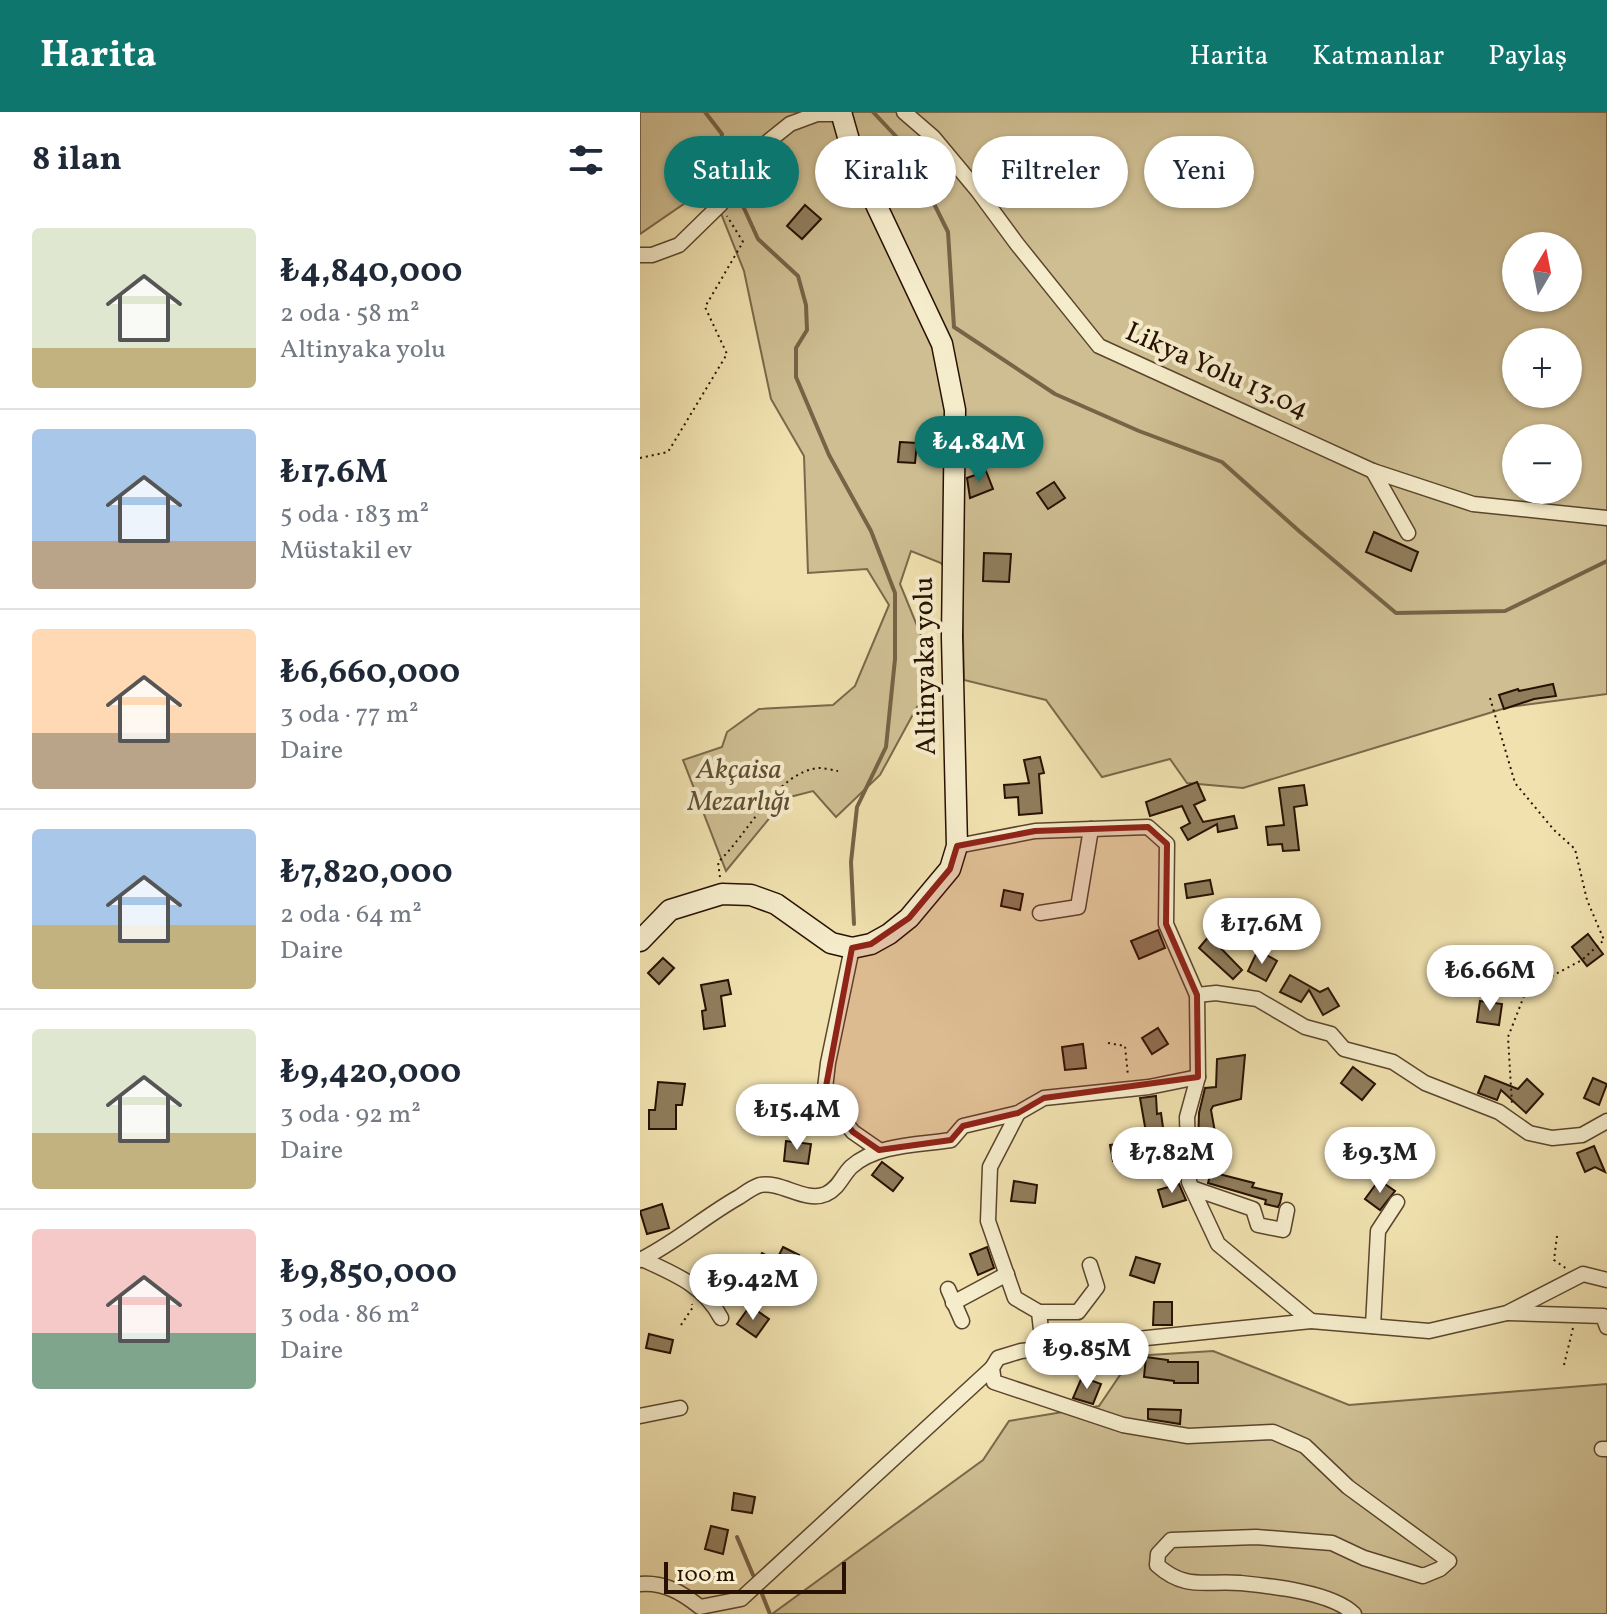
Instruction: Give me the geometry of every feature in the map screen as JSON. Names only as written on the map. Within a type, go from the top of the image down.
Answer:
[{"type":"main road","name":"Altinyaka yolu","points":[[842,113],[854,158],[942,344],[955,410],[952,637],[957,846],[950,869],[909,918],[871,944],[852,948]]},
{"type":"main road","points":[[640,941],[670,910],[722,894],[751,895],[776,904],[831,943],[852,948]]},
{"type":"street","name":"Likya Yolu 13.04","points":[[904,112],[933,137],[1099,346],[1373,471],[1473,504],[1607,518]]},
{"type":"street","points":[[775,136],[790,124],[817,114],[842,113]]},
{"type":"street","points":[[640,255],[652,255],[679,245],[717,208]]},
{"type":"street","points":[[1373,471],[1408,533]]},
{"type":"street","points":[[957,846],[1035,831],[1148,827],[1167,844],[1166,924],[1197,995],[1198,1077],[1187,1117],[1189,1182],[1218,1244],[1311,1321]]},
{"type":"street","points":[[1040,913],[1078,907],[1091,829]]},
{"type":"street","points":[[852,948],[824,1097],[853,1132],[879,1150]]},
{"type":"street","points":[[1197,995],[1216,993],[1257,999],[1305,1027],[1331,1034],[1344,1049],[1393,1062],[1425,1083],[1499,1112],[1529,1133],[1552,1138],[1582,1135],[1607,1121]]},
{"type":"street","points":[[641,1260],[758,1185],[776,1185],[807,1195],[824,1195],[838,1185],[851,1166],[879,1150],[951,1140],[963,1126],[1018,1113],[1044,1098],[1130,1089],[1198,1077]]},
{"type":"street","points":[[1018,1113],[990,1167],[988,1221],[1015,1298],[1039,1312],[1078,1312],[1097,1287],[1090,1265]]},
{"type":"street","points":[[1192,1188],[1253,1209],[1258,1225],[1283,1230],[1287,1210]]},
{"type":"street","points":[[1373,1326],[1378,1231],[1397,1202]]},
{"type":"street","points":[[641,1260],[693,1283],[713,1302],[721,1318]]},
{"type":"street","points":[[962,1321],[950,1296],[1007,1274]]},
{"type":"street","points":[[640,1584],[656,1583],[683,1593],[700,1607],[741,1599],[992,1368],[998,1358],[1043,1348],[1311,1321],[1429,1331],[1507,1313],[1583,1274],[1607,1280]]},
{"type":"street","points":[[1039,1312],[1043,1348]]},
{"type":"street","points":[[1507,1313],[1603,1316],[1607,1327]]},
{"type":"street","points":[[992,1368],[994,1382],[1123,1425],[1188,1436],[1273,1432],[1305,1446],[1348,1487],[1449,1561],[1440,1569],[1423,1576],[1364,1558],[1332,1543],[1256,1537],[1171,1540],[1158,1554],[1157,1565],[1170,1577],[1189,1583],[1239,1583],[1316,1595],[1352,1612]]},
{"type":"street","points":[[640,1416],[680,1408]]},
{"type":"path","points":[[640,458],[668,452],[727,354],[705,307],[743,242],[722,208]]},
{"type":"path","points":[[1490,698],[1515,783],[1554,830],[1575,849],[1587,900],[1604,940],[1582,960],[1537,984],[1524,996],[1508,1037],[1513,1121]]},
{"type":"path","points":[[722,894],[718,862],[734,848],[778,789],[817,768],[838,771]]},
{"type":"path","points":[[1108,1043],[1125,1046],[1130,1089]]},
{"type":"path","points":[[1557,1236],[1554,1260],[1578,1276]]},
{"type":"path","points":[[681,1325],[693,1307],[685,1280]]},
{"type":"path","points":[[1564,1365],[1576,1316]]},
{"type":"highlighted area","points":[[1148,827],[1167,844],[1166,924],[1197,995],[1198,1077],[1044,1098],[1018,1113],[963,1126],[951,1140],[879,1150],[853,1132],[824,1097],[852,948],[871,944],[909,918],[950,869],[957,846],[1035,831]]},
{"type":"green space","name":"Akçaisa Mezarlığı","points":[[640,112],[1607,112],[1607,694],[1509,707],[1243,788],[1187,783],[1170,759],[1102,777],[1046,700],[964,680],[962,593],[941,563],[911,551],[900,584],[936,672],[880,775],[836,817],[813,791],[786,798],[726,871],[683,760],[722,747],[727,732],[759,709],[833,705],[855,686],[889,605],[867,569],[808,573],[804,456],[771,399],[744,271],[719,208],[799,208],[799,136],[664,136],[664,208],[678,208],[640,234]]},
{"type":"green space","points":[[1213,1351],[1349,1405],[1607,1384],[1607,1614],[772,1614],[983,1460],[1009,1421],[1099,1406],[1133,1356]]},
{"type":"building","points":[[805,205],[821,219],[802,239],[787,226]]},
{"type":"building","points":[[900,442],[917,443],[915,463],[898,462]]},
{"type":"building","points":[[986,471],[993,489],[970,498],[967,478]]},
{"type":"building","points":[[1054,482],[1065,498],[1048,509],[1037,493]]},
{"type":"building","points":[[1374,532],[1418,552],[1411,571],[1366,552]]},
{"type":"building","points":[[984,553],[1011,554],[1009,582],[983,581]]},
{"type":"building","points":[[1553,684],[1556,696],[1534,699],[1504,709],[1499,695],[1518,689]]},
{"type":"building","points":[[1040,757],[1044,773],[1039,774],[1042,813],[1019,815],[1018,797],[1005,798],[1004,785],[1029,783],[1024,760]]},
{"type":"building","points":[[1197,782],[1205,800],[1194,805],[1203,822],[1234,816],[1237,828],[1218,832],[1217,824],[1188,840],[1181,828],[1190,823],[1182,806],[1150,816],[1146,802]]},
{"type":"building","points":[[1304,785],[1307,805],[1294,807],[1299,850],[1283,851],[1282,844],[1268,845],[1266,827],[1284,825],[1279,788]]},
{"type":"building","points":[[1210,880],[1213,894],[1187,898],[1185,884]]},
{"type":"building","points":[[1004,890],[1023,894],[1020,910],[1001,906]]},
{"type":"building","points":[[1158,930],[1165,948],[1139,959],[1131,941]]},
{"type":"building","points":[[1588,934],[1603,954],[1587,966],[1572,947]]},
{"type":"building","points":[[1209,936],[1242,970],[1233,979],[1199,948]]},
{"type":"building","points":[[1258,950],[1277,961],[1266,981],[1248,971]]},
{"type":"building","points":[[663,958],[674,968],[659,984],[648,973]]},
{"type":"building","points":[[1290,975],[1320,992],[1328,988],[1339,1006],[1323,1015],[1309,990],[1301,1002],[1280,992]]},
{"type":"building","points":[[728,980],[731,994],[721,996],[725,1026],[704,1029],[702,1011],[706,1010],[701,985]]},
{"type":"building","points":[[1480,1001],[1502,1004],[1499,1025],[1477,1022]]},
{"type":"building","points":[[1158,1028],[1168,1044],[1152,1054],[1142,1038]]},
{"type":"building","points":[[1083,1044],[1086,1068],[1065,1070],[1062,1047]]},
{"type":"building","points":[[1245,1055],[1241,1099],[1213,1106],[1211,1110],[1217,1143],[1198,1146],[1199,1113],[1205,1088],[1216,1087],[1217,1059]]},
{"type":"building","points":[[1353,1067],[1375,1084],[1362,1100],[1341,1083]]},
{"type":"building","points":[[1485,1076],[1518,1089],[1527,1079],[1543,1094],[1526,1113],[1501,1090],[1497,1100],[1478,1093]]},
{"type":"building","points":[[1593,1078],[1607,1084],[1599,1105],[1584,1098]]},
{"type":"building","points":[[658,1082],[685,1084],[682,1105],[676,1105],[676,1129],[649,1129],[649,1110],[655,1110]]},
{"type":"building","points":[[1156,1096],[1167,1156],[1152,1158],[1151,1153],[1113,1161],[1110,1145],[1147,1138],[1140,1098]]},
{"type":"building","points":[[770,1111],[774,1129],[755,1132],[751,1114]]},
{"type":"building","points":[[786,1141],[811,1144],[808,1164],[784,1161]]},
{"type":"building","points":[[1594,1146],[1605,1172],[1595,1167],[1585,1172],[1577,1153]]},
{"type":"building","points":[[882,1162],[903,1178],[893,1191],[872,1175]]},
{"type":"building","points":[[1211,1172],[1282,1194],[1280,1203],[1278,1207],[1265,1204],[1266,1200],[1208,1183]]},
{"type":"building","points":[[1379,1180],[1395,1191],[1380,1210],[1365,1199]]},
{"type":"building","points":[[1014,1181],[1037,1185],[1035,1203],[1011,1201]]},
{"type":"building","points":[[1179,1184],[1186,1200],[1163,1207],[1158,1190]]},
{"type":"building","points":[[662,1204],[669,1228],[647,1234],[640,1211]]},
{"type":"building","points":[[783,1247],[799,1255],[796,1260],[801,1263],[797,1271],[778,1262],[767,1281],[751,1273],[762,1253],[776,1261]]},
{"type":"building","points":[[987,1247],[994,1268],[978,1275],[970,1254]]},
{"type":"building","points":[[1136,1257],[1160,1264],[1154,1283],[1130,1275]]},
{"type":"building","points":[[724,1270],[741,1280],[729,1300],[713,1289]]},
{"type":"building","points":[[1154,1302],[1172,1302],[1172,1325],[1153,1325]]},
{"type":"building","points":[[750,1306],[769,1319],[756,1337],[737,1324]]},
{"type":"building","points":[[649,1334],[673,1340],[670,1353],[646,1348]]},
{"type":"building","points":[[1146,1357],[1168,1362],[1198,1362],[1198,1383],[1174,1383],[1144,1377]]},
{"type":"building","points":[[1082,1377],[1101,1384],[1093,1404],[1073,1398]]},
{"type":"building","points":[[1148,1409],[1181,1410],[1180,1424],[1148,1419]]},
{"type":"building","points":[[734,1493],[755,1497],[752,1513],[732,1510]]},
{"type":"building","points":[[711,1526],[728,1530],[723,1554],[705,1549]]},
{"type":"waterway","points":[[705,112],[722,136]]},
{"type":"waterway","points":[[873,112],[906,147],[948,232],[954,327],[1055,394],[1139,431],[1222,462],[1396,613],[1505,611],[1607,561]]},
{"type":"waterway","points":[[744,208],[758,239],[798,276],[806,305],[807,330],[796,348],[796,377],[829,455],[871,531],[895,593],[895,659],[886,747],[857,807],[851,862],[854,924]]},
{"type":"waterway","points":[[737,1537],[753,1575]]},
{"type":"waterway","points":[[762,1594],[770,1614]]}]
